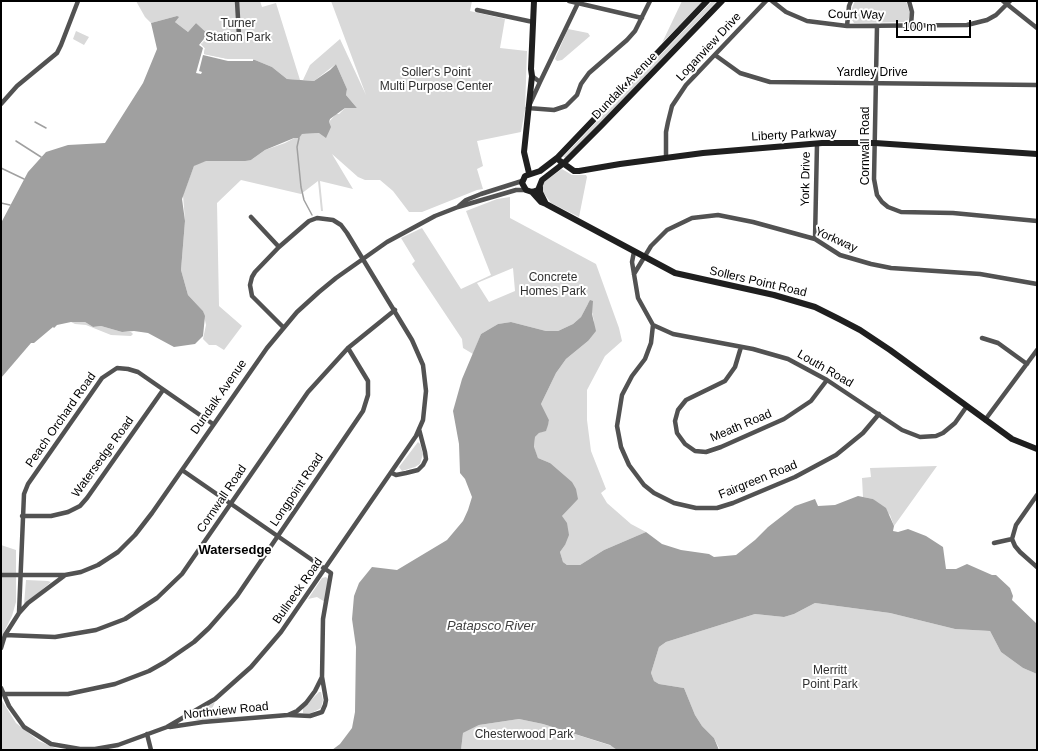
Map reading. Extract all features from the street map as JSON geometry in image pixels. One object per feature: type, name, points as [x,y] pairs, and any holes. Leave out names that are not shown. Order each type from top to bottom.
[{"type":"main road","points":[[534,1],[532,76],[524,152],[531,173],[538,175],[540,192],[546,204]]},
{"type":"main road","name":"Dundalk Avenue","points":[[522,180],[525,176],[549,166],[707,1]]},
{"type":"main road","name":"Dundalk Avenue","points":[[529,191],[540,185],[564,163],[722,1]]},
{"type":"main road","name":"Liberty Parkway","points":[[557,158],[574,171],[579,171],[666,157],[759,147],[817,144],[875,143],[1037,154]]},
{"type":"main road","points":[[522,180],[529,191]]},
{"type":"main road","name":"Sollers Point Road","points":[[529,191],[541,202],[643,257],[683,276],[746,288],[815,307],[860,330],[1012,439],[1037,448]]},
{"type":"street","points":[[1,104],[17,86],[57,53],[78,1]]},
{"type":"street","points":[[237,1],[239,36]]},
{"type":"street","points":[[569,1],[642,18]]},
{"type":"street","points":[[578,2],[528,108],[554,110],[566,106],[577,95],[585,78],[627,40],[642,18],[650,1]]},
{"type":"street","name":"Loganview Drive","points":[[666,157],[666,132],[672,106],[686,85],[766,1]]},
{"type":"street","name":"Court Way","points":[[772,1],[786,12],[807,21],[847,26],[967,26],[977,24],[996,14],[1007,2]]},
{"type":"street","points":[[847,26],[851,1]]},
{"type":"street","points":[[909,1],[912,12],[911,25]]},
{"type":"street","points":[[1007,2],[1037,28]]},
{"type":"street","points":[[477,10],[533,22]]},
{"type":"street","name":"Cornwall Road","points":[[877,26],[875,188],[877,195],[882,202],[894,210],[901,212],[952,213],[1037,221]]},
{"type":"street","name":"Yardley Drive","points":[[715,55],[740,73],[770,82],[1037,85]]},
{"type":"street","points":[[532,76],[540,82]]},
{"type":"street","name":"York Drive","points":[[815,239],[817,144]]},
{"type":"street","name":"Dundalk Avenue","points":[[458,207],[466,200],[522,180]]},
{"type":"street","name":"Dundalk Avenue","points":[[1,575],[65,575],[98,565],[127,544],[152,513],[254,364],[283,327],[330,283],[362,258],[414,227],[458,207],[516,190],[529,191]]},
{"type":"street","name":"Yorkway","points":[[643,257],[651,246],[673,226],[692,218],[709,215],[731,216],[815,239],[840,255],[891,268],[980,274],[1037,284]]},
{"type":"street","points":[[252,216],[279,247]]},
{"type":"street","name":"Bullneck Road","points":[[1,688],[2,694],[24,726],[41,739],[59,746],[80,750],[95,749],[118,744],[166,727],[214,699],[251,667],[281,632],[392,473],[419,430],[425,406],[426,391],[423,365],[412,340],[395,310],[340,225],[328,218],[316,218],[309,221],[279,247],[255,272],[250,285],[252,296],[283,327]]},
{"type":"street","points":[[634,252],[632,262],[638,298],[653,325]]},
{"type":"street","points":[[634,275],[643,257]]},
{"type":"street","name":"Cornwall Road","points":[[5,635],[55,637],[80,634],[110,626],[138,611],[157,598],[182,574],[308,392],[348,348],[395,310]]},
{"type":"street","name":"Louth Road","points":[[653,325],[673,334],[741,347],[788,359],[827,380],[913,435],[928,437],[936,436],[949,428],[967,406]]},
{"type":"street","name":"Fairgreen Road","points":[[653,325],[649,351],[622,395],[619,404],[617,426],[624,456],[634,472],[654,494],[674,503],[707,509],[733,503],[795,477],[836,455],[863,433],[879,414]]},
{"type":"street","points":[[982,338],[998,344],[1027,364]]},
{"type":"street","name":"Meath Road","points":[[741,347],[735,367],[725,381],[686,400],[678,410],[675,421],[677,434],[685,444],[695,451],[706,452],[721,447],[784,419],[811,402],[827,380]]},
{"type":"street","name":"Longpoint Road","points":[[2,694],[53,694],[86,691],[133,678],[165,662],[194,642],[222,614],[278,536],[363,411],[368,395],[368,381],[348,348]]},
{"type":"street","points":[[985,420],[1037,350]]},
{"type":"street","name":"Peach Orchard Road","points":[[21,576],[22,516],[26,488],[104,376],[117,368],[138,372],[213,424]]},
{"type":"street","name":"Watersedge Road","points":[[22,516],[51,516],[68,512],[80,506],[163,390]]},
{"type":"street","points":[[392,473],[396,475],[418,470],[423,464],[426,459],[419,430]]},
{"type":"street","points":[[182,470],[326,569]]},
{"type":"street","points":[[1037,495],[1016,525],[1012,539],[1020,552],[1037,567]]},
{"type":"street","points":[[994,543],[1012,539]]},
{"type":"street","name":"Northview Road","points":[[166,727],[210,721],[288,715],[310,716],[322,712],[326,706],[322,677],[323,619],[331,573],[326,569]]},
{"type":"street","points":[[1,648],[5,635],[28,603],[65,575]]},
{"type":"street","points":[[20,613],[21,576]]},
{"type":"street","name":"Northview Road","points":[[288,715],[297,711],[311,698],[322,677]]},
{"type":"street","points":[[147,734],[151,750]]},
{"type":"green space","name":"Turner Station Park","points":[[136,1],[260,1],[262,7],[276,3],[300,80],[287,79],[272,67],[255,60],[228,59],[203,54],[201,45],[209,35],[196,23],[188,32],[175,22],[177,16],[151,23],[145,17]]},
{"type":"green space","name":"Soller's Point Multi Purpose Center","points":[[331,1],[472,1],[470,11],[505,19],[500,48],[527,51],[525,110],[521,132],[477,141],[483,166],[477,169],[483,189],[422,212],[409,212],[393,191],[380,180],[365,180],[358,177],[332,154],[353,189],[320,181],[323,211],[321,211],[318,181],[301,194],[241,180],[217,203],[219,306],[242,326],[224,350],[216,345],[209,345],[203,339],[206,325],[203,311],[188,295],[181,270],[185,221],[183,195],[194,166],[197,164],[205,161],[251,160],[265,150],[285,143],[302,134],[319,133],[336,114],[339,114],[345,108],[357,108],[346,95],[347,89],[336,64],[314,81],[303,80],[310,65],[340,39],[366,95]]},
{"type":"green space","points":[[682,1],[703,1],[662,43]]},
{"type":"green space","points":[[712,1],[717,1],[567,158],[563,157]]},
{"type":"green space","points":[[855,1],[906,1],[910,13],[908,22],[854,23],[852,20],[852,8]]},
{"type":"green space","points":[[568,29],[588,33],[590,36],[562,60],[557,61],[555,59]]},
{"type":"green space","points":[[76,31],[89,37],[84,45],[73,39]]},
{"type":"green space","points":[[562,169],[572,175],[586,175],[587,177],[579,217],[551,203],[543,192],[543,184],[545,181]]},
{"type":"green space","name":"Concrete Homes Park","points":[[510,197],[510,218],[596,264],[619,328],[622,341],[605,356],[587,390],[587,420],[591,451],[606,489],[601,493],[607,503],[631,524],[646,532],[604,550],[580,565],[567,565],[563,562],[560,552],[565,545],[562,516],[569,508],[550,463],[538,458],[534,448],[535,437],[539,433],[546,430],[549,420],[541,404],[556,373],[566,359],[588,341],[594,321],[591,308],[588,304],[581,317],[573,324],[558,331],[546,331],[511,322],[498,324],[481,334],[473,354],[463,348],[462,339],[412,264],[415,261],[401,238],[422,228],[461,289],[491,275],[466,211],[497,199]],"holes":[[[513,268],[515,291],[489,302],[477,283]]]},
{"type":"green space","points":[[71,322],[85,322],[93,327],[101,326],[122,332],[131,332],[133,334],[131,336],[111,335],[86,325]]},
{"type":"green space","points":[[418,442],[423,454],[420,464],[402,471],[399,467]]},
{"type":"green space","points":[[937,466],[894,526],[890,515],[873,499],[863,497],[862,478],[871,477],[870,468]]},
{"type":"green space","points":[[1,545],[16,550],[16,602],[12,616],[1,638]]},
{"type":"green space","points":[[326,577],[328,579],[325,602],[317,597],[308,599],[322,578]]},
{"type":"green space","points":[[26,580],[51,582],[24,605]]},
{"type":"green space","name":"Merritt Point Park","points":[[815,603],[890,613],[955,629],[990,631],[1001,652],[1023,668],[1037,674],[1037,750],[720,750],[714,738],[702,726],[695,715],[684,688],[659,684],[654,681],[651,673],[659,647],[666,642],[755,614],[784,617],[794,614]]},
{"type":"green space","points":[[319,692],[321,692],[323,700],[321,708],[310,714],[303,713],[303,708]]},
{"type":"green space","points":[[1,699],[16,723],[39,741],[60,750],[1,750]]},
{"type":"green space","points":[[215,702],[211,711],[212,715],[222,718],[197,720],[193,718],[195,713]]},
{"type":"green space","name":"Chesterwood Park","points":[[519,719],[543,724],[612,746],[617,750],[461,750],[463,733],[479,725]]},
{"type":"water","points":[[177,16],[179,17],[175,22],[188,32],[196,23],[209,35],[201,44],[205,48],[204,54],[228,59],[255,60],[272,67],[287,79],[314,81],[336,64],[347,89],[346,95],[357,108],[345,108],[330,119],[329,122],[331,127],[326,138],[319,133],[302,134],[299,138],[294,138],[265,150],[251,160],[206,161],[194,166],[182,199],[185,221],[181,270],[188,295],[203,311],[205,316],[203,336],[195,344],[174,347],[148,333],[134,331],[122,332],[101,326],[93,327],[85,322],[71,322],[57,325],[54,328],[53,327],[34,343],[31,343],[1,378],[1,223],[28,172],[46,152],[68,145],[105,143],[143,83],[157,49],[151,23]]},
{"type":"water","name":"Patapsco River","points":[[590,300],[593,301],[592,314],[596,331],[588,341],[566,359],[556,373],[541,404],[549,420],[548,425],[546,431],[539,433],[535,437],[534,447],[538,458],[550,463],[572,482],[576,489],[578,499],[562,516],[567,523],[569,535],[560,552],[563,562],[567,565],[580,565],[604,550],[646,532],[662,544],[681,550],[709,554],[714,557],[736,555],[795,506],[815,499],[818,506],[835,505],[858,496],[873,499],[886,508],[894,526],[893,531],[898,532],[908,529],[926,536],[943,547],[946,569],[956,569],[967,564],[992,575],[996,575],[1010,588],[1013,596],[1012,600],[1037,624],[1037,674],[1023,668],[1001,652],[990,631],[955,629],[890,613],[815,603],[794,614],[784,617],[755,614],[666,642],[659,647],[651,673],[654,681],[659,684],[684,688],[695,715],[702,726],[714,738],[719,750],[617,750],[610,745],[543,724],[519,719],[479,725],[463,733],[461,750],[332,750],[340,744],[352,728],[355,712],[356,647],[352,619],[354,596],[359,583],[372,567],[397,570],[447,540],[463,521],[468,510],[472,497],[465,479],[460,473],[459,444],[453,411],[462,379],[481,334],[498,324],[511,322],[546,331],[558,331],[573,324],[581,317]]},
{"type":"pier","points":[[208,34],[209,35],[201,44],[205,48],[204,54],[228,59],[253,59],[253,61],[228,61],[203,55],[199,71],[202,72],[201,74],[196,73],[203,48],[199,45]]},
{"type":"waterway","points":[[35,122],[46,128]]},
{"type":"waterway","points":[[299,138],[297,147],[301,187],[304,200],[312,215]]},
{"type":"waterway","points":[[16,141],[41,157]]},
{"type":"waterway","points":[[1,168],[24,179]]},
{"type":"waterway","points":[[1,203],[10,205]]},
{"type":"district","name":"Watersedge","points":[[235,550]]}]
